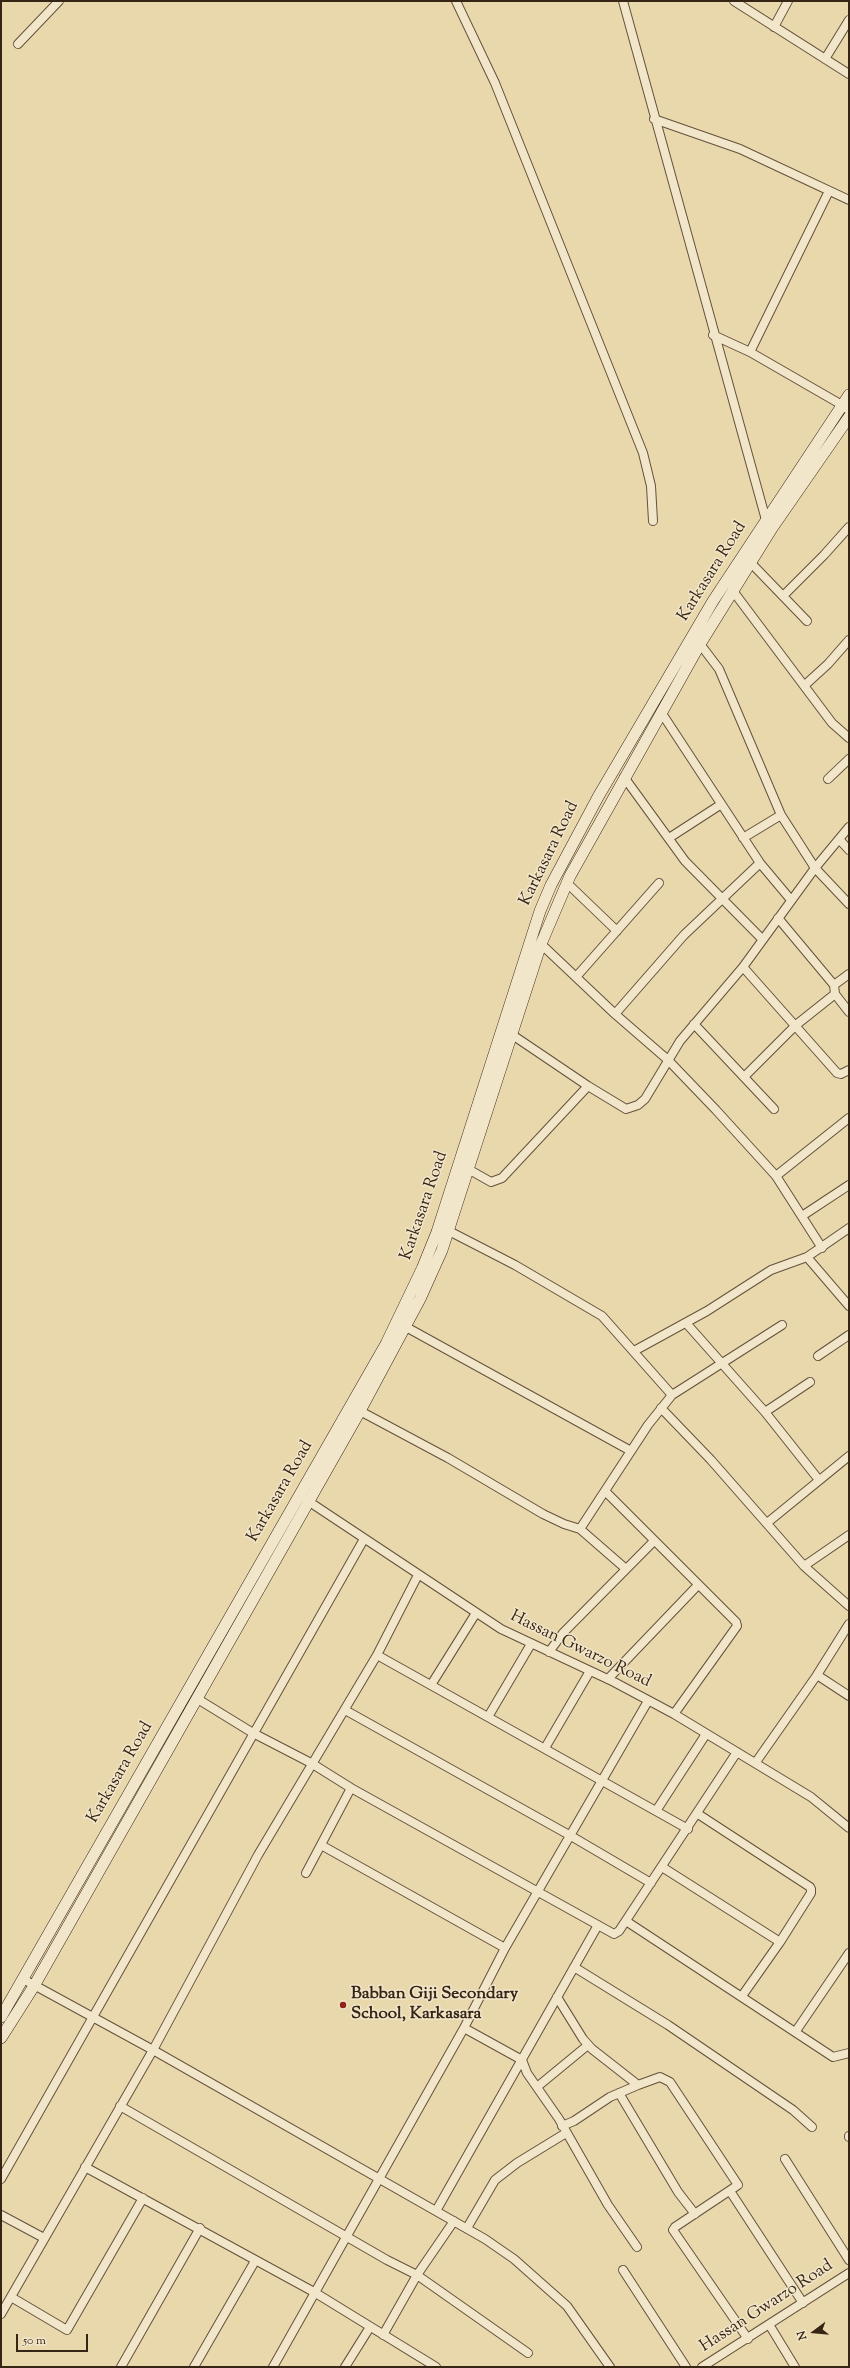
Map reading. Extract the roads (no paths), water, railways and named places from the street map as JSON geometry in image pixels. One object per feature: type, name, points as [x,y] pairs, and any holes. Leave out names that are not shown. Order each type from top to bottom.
[{"type":"main road","name":"Karkasara Road","points":[[1,2017],[303,1498],[360,1411],[406,1327],[439,1257],[443,1228],[507,1031],[518,1014],[518,995],[540,911],[551,885],[590,811],[713,601],[766,520],[845,407],[849,395]]},
{"type":"main road","name":"Karkasara Road","points":[[1,2038],[34,1986],[196,1698],[386,1344],[443,1228],[468,1169],[507,1031],[509,1005],[518,995],[567,883],[624,777],[700,644],[750,562],[849,417]]},
{"type":"street","points":[[18,44],[60,1]]},
{"type":"street","points":[[456,1],[495,83],[643,453],[651,486],[653,521]]},
{"type":"street","points":[[623,1],[713,335],[766,520]]},
{"type":"street","points":[[734,1],[849,74]]},
{"type":"street","points":[[774,26],[788,1]]},
{"type":"street","points":[[825,59],[849,21]]},
{"type":"street","points":[[654,119],[740,149],[849,200]]},
{"type":"street","points":[[750,352],[829,190]]},
{"type":"street","points":[[713,335],[750,352],[845,407]]},
{"type":"street","points":[[784,595],[824,556],[849,527]]},
{"type":"street","points":[[750,562],[784,595],[807,621]]},
{"type":"street","points":[[733,590],[832,723],[849,738]]},
{"type":"street","points":[[805,685],[828,664],[849,640]]},
{"type":"street","points":[[700,644],[722,675],[781,815],[815,868],[849,904]]},
{"type":"street","points":[[661,712],[720,805],[760,863],[791,900]]},
{"type":"street","points":[[828,779],[849,759]]},
{"type":"street","points":[[624,777],[685,862],[720,900],[762,939]]},
{"type":"street","points":[[669,838],[720,805]]},
{"type":"street","points":[[743,838],[781,815]]},
{"type":"street","points":[[507,1031],[588,1086],[626,1109],[632,1108],[644,1099],[668,1060],[694,1024],[743,967],[815,868],[849,827]]},
{"type":"street","points":[[839,839],[849,850]]},
{"type":"street","points":[[616,1014],[684,935],[760,863]]},
{"type":"street","points":[[567,883],[617,931]]},
{"type":"street","points":[[576,977],[659,883]]},
{"type":"street","points":[[778,918],[834,985],[835,994],[849,1012]]},
{"type":"street","points":[[541,944],[668,1060],[776,1176],[822,1248]]},
{"type":"street","points":[[743,967],[838,1073],[841,1074],[849,1070]]},
{"type":"street","points":[[834,985],[849,974]]},
{"type":"street","points":[[744,1077],[796,1025],[835,994]]},
{"type":"street","points":[[694,1024],[774,1109]]},
{"type":"street","points":[[468,1169],[491,1182],[502,1178],[588,1086]]},
{"type":"street","points":[[776,1176],[849,1118]]},
{"type":"street","points":[[802,1216],[849,1185]]},
{"type":"street","points":[[443,1228],[515,1265],[602,1316],[672,1395]]},
{"type":"street","points":[[634,1351],[686,1322],[771,1270],[807,1257],[849,1228]]},
{"type":"street","points":[[807,1257],[849,1306]]},
{"type":"street","points":[[686,1322],[720,1364],[765,1412],[819,1480]]},
{"type":"street","points":[[580,1529],[631,1451],[672,1395],[782,1325]]},
{"type":"street","points":[[406,1327],[631,1451]]},
{"type":"street","points":[[818,1356],[849,1335]]},
{"type":"street","points":[[765,1412],[810,1382]]},
{"type":"street","points":[[661,1408],[711,1460],[804,1566],[849,1606]]},
{"type":"street","points":[[360,1411],[448,1458],[543,1514],[564,1524],[580,1529],[626,1569]]},
{"type":"street","points":[[767,1523],[849,1456]]},
{"type":"street","points":[[605,1491],[736,1622],[737,1626],[674,1714]]},
{"type":"street","name":"Hassan Gwarzo Road","points":[[303,1498],[513,1636],[608,1679],[674,1714],[756,1762],[811,1797],[849,1828]]},
{"type":"street","points":[[804,1566],[849,1534]]},
{"type":"street","points":[[1,2179],[364,1539]]},
{"type":"street","points":[[549,1652],[562,1633],[654,1541]]},
{"type":"street","points":[[1,2314],[153,2050],[258,1855],[311,1763],[345,1710],[377,1655],[418,1575]]},
{"type":"street","points":[[608,1679],[698,1585]]},
{"type":"street","points":[[431,1685],[476,1612]]},
{"type":"street","points":[[756,1762],[817,1675],[849,1624]]},
{"type":"street","points":[[488,1717],[532,1644]]},
{"type":"street","points":[[377,1655],[603,1780],[688,1829]]},
{"type":"street","points":[[545,1748],[590,1671]]},
{"type":"street","points":[[817,1675],[849,1696]]},
{"type":"street","points":[[196,1698],[254,1733],[311,1763],[351,1788],[614,1934],[619,1931],[626,1921],[698,1814],[737,1752]]},
{"type":"street","points":[[273,2367],[314,2292],[379,2180],[416,2110],[464,2028],[505,1948],[539,1892],[648,1701]]},
{"type":"street","points":[[345,1710],[571,1836],[651,1883]]},
{"type":"street","points":[[656,1810],[706,1734]]},
{"type":"street","points":[[306,1873],[351,1788]]},
{"type":"street","points":[[698,1814],[810,1886],[811,1893],[780,1942],[742,1996]]},
{"type":"street","points":[[320,1845],[505,1948]]},
{"type":"street","points":[[662,1867],[780,1942]]},
{"type":"street","points":[[626,1921],[796,2031],[833,2057],[849,2052]]},
{"type":"street","points":[[436,2211],[598,1925]]},
{"type":"street","points":[[796,2031],[849,1953]]},
{"type":"street","points":[[574,1968],[668,2025],[793,2110],[812,2126]]},
{"type":"street","points":[[23,1979],[153,2050],[379,2180],[454,2220],[514,2259],[567,2306],[610,2367]]},
{"type":"street","points":[[557,1997],[588,2045],[638,2085]]},
{"type":"street","points":[[464,2028],[522,2060],[608,2205],[637,2247]]},
{"type":"street","points":[[537,2087],[588,2045]]},
{"type":"street","points":[[467,2228],[495,2180],[601,2102],[619,2093],[660,2077],[670,2082],[737,2182],[737,2187],[675,2227],[673,2230],[748,2339]]},
{"type":"street","points":[[619,2093],[678,2192],[695,2214]]},
{"type":"street","points":[[120,2106],[347,2237],[418,2275],[528,2353]]},
{"type":"street","points":[[785,2159],[849,2260]]},
{"type":"street","points":[[85,2167],[200,2228],[255,2261],[314,2292],[436,2367]]},
{"type":"street","points":[[730,2191],[804,2303]]},
{"type":"street","points":[[11,2297],[66,2330],[143,2198]]},
{"type":"street","points":[[1,2215],[44,2238]]},
{"type":"street","points":[[383,2335],[418,2275],[454,2220]]},
{"type":"street","points":[[121,2367],[200,2228]]},
{"type":"street","points":[[194,2367],[255,2261]]},
{"type":"street","points":[[623,2270],[686,2367]]},
{"type":"street","name":"Hassan Gwarzo Road","points":[[702,2367],[770,2326],[849,2273]]},
{"type":"street","points":[[770,2326],[795,2367]]},
{"type":"street","points":[[346,2367],[370,2327]]},
{"type":"place","name":"Babban Giji Secondary School, Karkasara","points":[[343,2005]]}]
